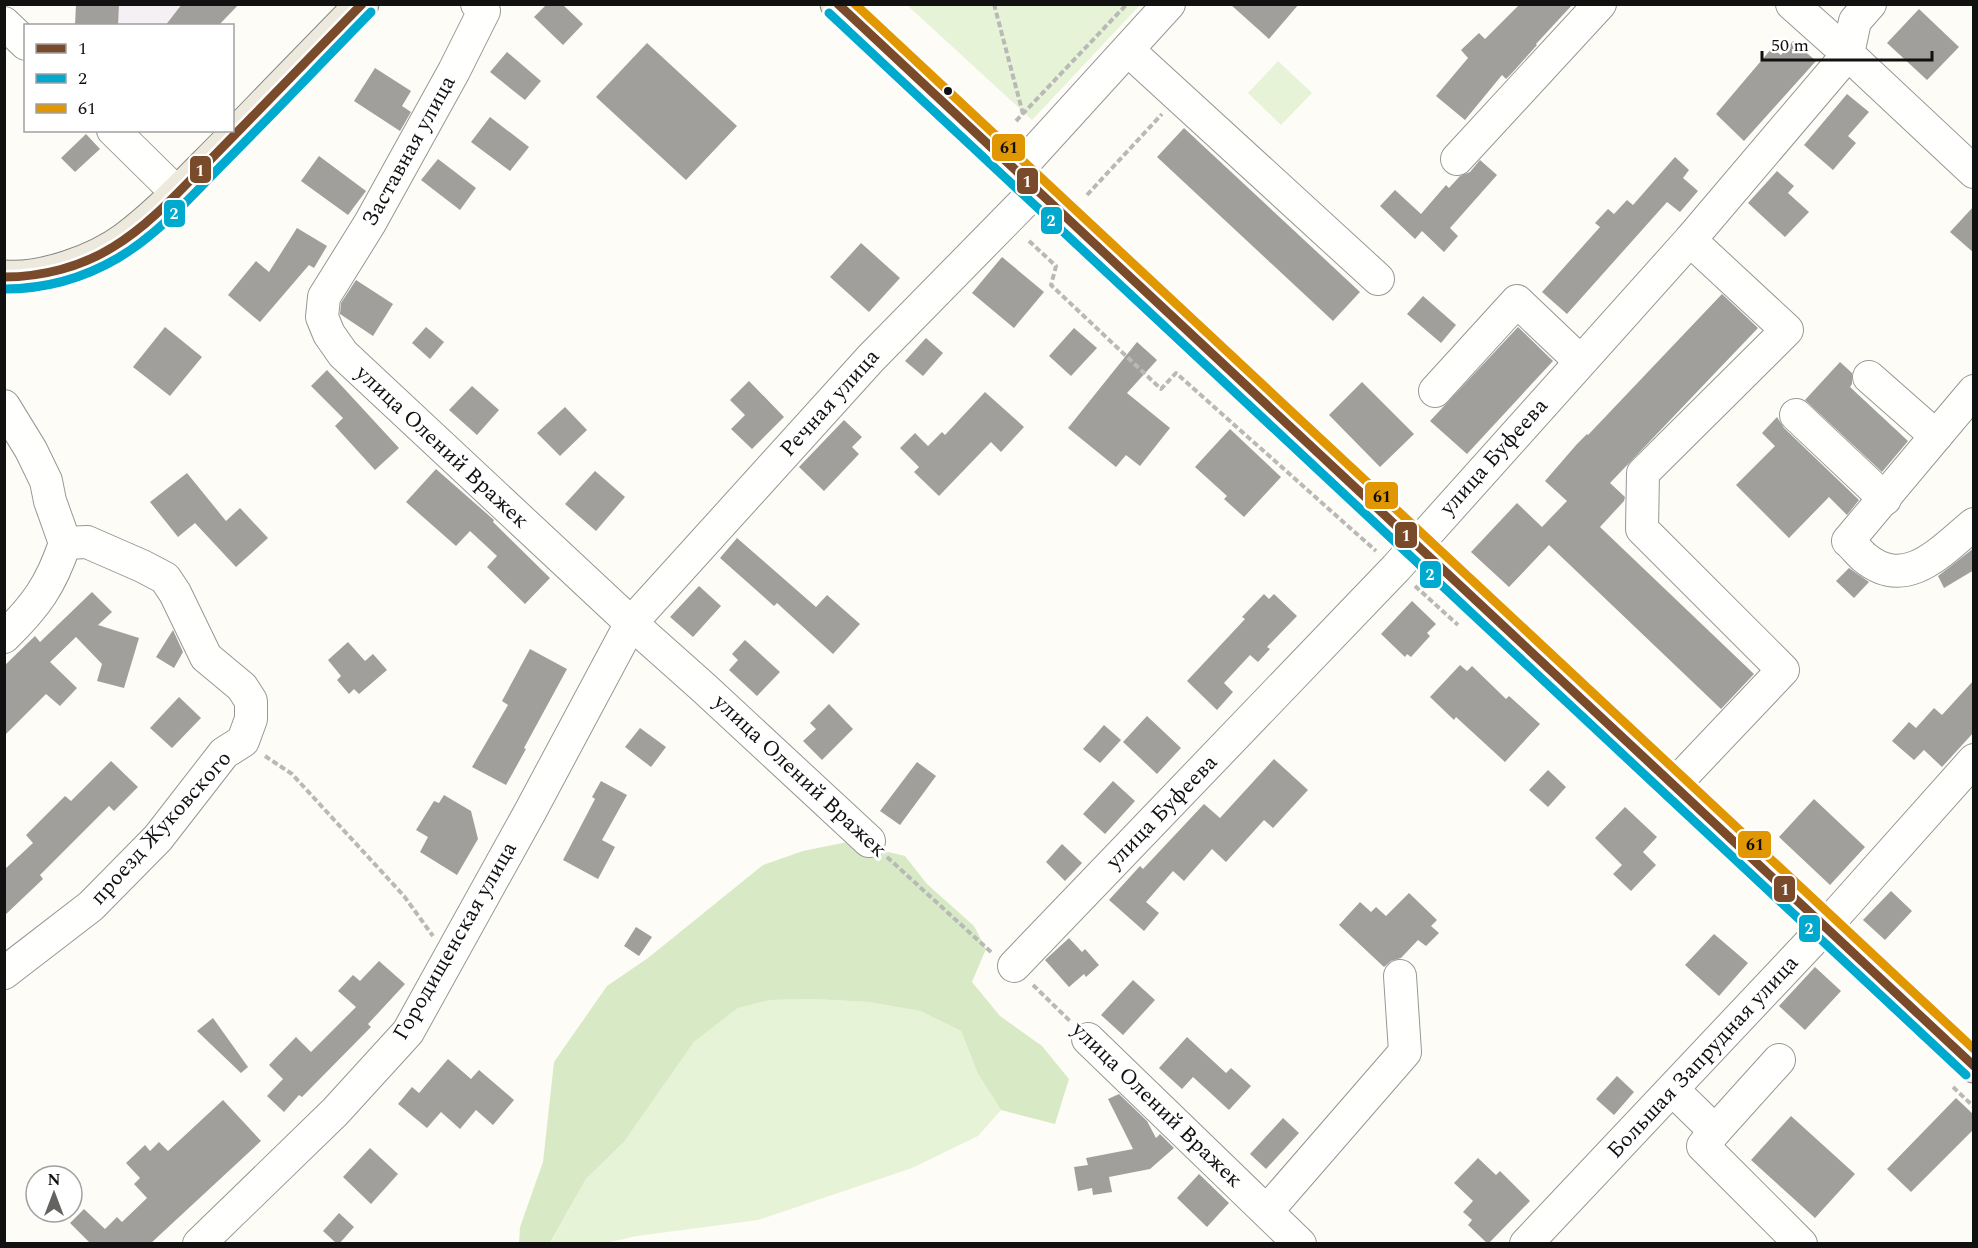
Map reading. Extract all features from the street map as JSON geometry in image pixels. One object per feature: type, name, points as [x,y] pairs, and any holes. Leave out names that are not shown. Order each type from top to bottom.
[{"type":"main road","points":[[7,280],[68,267],[93,258],[124,239],[177,193],[362,4]]},
{"type":"main road","points":[[837,4],[1026,181],[1406,556],[1674,785],[1826,926],[1961,1074]]},
{"type":"street","name":"Заставная улица","points":[[324,297],[370,223],[454,71],[484,11],[477,4]]},
{"type":"street","name":"Речная улица","points":[[631,623],[871,358],[1026,181],[1128,50],[1169,4]]},
{"type":"street","points":[[1457,159],[1600,4]]},
{"type":"street","points":[[1792,4],[1974,172]]},
{"type":"street","name":"улица Буфеева","points":[[1014,966],[1406,556],[1690,240],[1848,54],[1855,21],[1870,4]]},
{"type":"street","points":[[4,23],[24,42]]},
{"type":"street","points":[[1128,50],[1378,279]]},
{"type":"street","points":[[115,132],[177,193]]},
{"type":"street","points":[[1674,785],[1783,670],[1642,529],[1643,473],[1787,330],[1690,240]]},
{"type":"street","name":"улица Олений Вражек","points":[[324,297],[322,317],[329,334],[343,354],[869,841]]},
{"type":"street","points":[[1436,391],[1517,301],[1580,361]]},
{"type":"street","points":[[1869,377],[1936,436]]},
{"type":"street","points":[[1974,391],[1848,541],[1865,558],[1889,570],[1902,571],[1926,564],[1974,524]]},
{"type":"street","points":[[4,406],[31,450],[46,481],[50,501],[65,543],[57,568],[43,594],[26,616],[4,637]]},
{"type":"street","points":[[1796,415],[1884,499]]},
{"type":"street","points":[[65,543],[87,542],[165,578],[206,657],[242,687],[250,701],[247,730]]},
{"type":"street","name":"Городищенская улица","points":[[199,1244],[335,1112],[408,1032],[536,802],[631,623]]},
{"type":"street","name":"проезд Жуковского","points":[[4,973],[91,906],[158,838],[224,753],[247,730]]},
{"type":"street","name":"Большая Запрудная улица","points":[[1527,1244],[1826,926],[1974,760]]},
{"type":"street","points":[[1267,1211],[1405,1052],[1400,976]]},
{"type":"street","name":"улица Олений Вражек","points":[[1089,1039],[1300,1244]]},
{"type":"street","points":[[1779,1060],[1703,1146],[1801,1244]]},
{"type":"street","points":[[1673,1090],[1715,1131]]},
{"type":"path","points":[[994,4],[1023,114]]},
{"type":"path","points":[[1016,121],[1126,4]]},
{"type":"path","points":[[1087,195],[1179,96]]},
{"type":"path","points":[[1029,241],[1056,266],[1051,285],[1161,388],[1176,373],[1406,556],[1466,632]]},
{"type":"path","points":[[247,730],[292,774],[404,896],[449,958]]},
{"type":"path","name":"улица Олений Вражек","points":[[869,841],[986,949],[1014,966],[1089,1039]]},
{"type":"path","points":[[1961,1074],[1974,1107]]},
{"type":"shaded area","points":[[76,5],[239,5],[219,24],[75,24]]},
{"type":"green space","points":[[907,5],[1140,5],[1032,120]]},
{"type":"green space","points":[[1278,61],[1312,93],[1281,125],[1248,93]]},
{"type":"green space","points":[[847,842],[905,856],[927,884],[974,926],[986,949],[972,982],[1000,1016],[1042,1046],[1069,1079],[1055,1124],[1001,1110],[978,1074],[961,1031],[920,1011],[869,1002],[813,999],[770,1000],[738,1008],[694,1042],[624,1142],[586,1179],[550,1243],[519,1244],[520,1227],[543,1162],[554,1062],[607,986],[648,958],[763,865],[803,851]]},
{"type":"green space","points":[[813,999],[869,1002],[920,1011],[961,1031],[978,1074],[1001,1110],[978,1136],[912,1168],[758,1220],[637,1236],[606,1243],[550,1244],[586,1179],[624,1142],[694,1042],[738,1008],[770,1000]]},
{"type":"building","points":[[76,4],[119,4],[118,24],[75,24]]},
{"type":"building","points":[[182,4],[239,4],[220,24],[167,24]]},
{"type":"building","points":[[547,4],[562,4],[583,24],[563,45],[534,17]]},
{"type":"building","points":[[1230,4],[1299,4],[1269,39]]},
{"type":"building","points":[[1520,4],[1573,4],[1506,79],[1502,75],[1465,120],[1436,96],[1468,58],[1461,50],[1479,33],[1485,39]]},
{"type":"building","points":[[1919,9],[1959,47],[1927,80],[1887,43]]},
{"type":"building","points":[[1793,41],[1816,61],[1744,141],[1716,114],[1772,48],[1781,55]]},
{"type":"building","points":[[647,43],[737,126],[686,180],[596,97]]},
{"type":"building","points":[[507,52],[541,81],[525,100],[490,72]]},
{"type":"building","points":[[375,68],[411,91],[402,106],[411,112],[400,131],[354,101]]},
{"type":"building","points":[[1847,94],[1869,112],[1848,136],[1856,143],[1833,170],[1804,145]]},
{"type":"building","points":[[490,117],[529,147],[510,171],[471,142]]},
{"type":"building","points":[[1184,128],[1360,292],[1333,321],[1157,157]]},
{"type":"building","points":[[86,134],[100,149],[75,172],[61,158]]},
{"type":"building","points":[[319,156],[366,191],[348,215],[301,181]]},
{"type":"building","points":[[1675,157],[1689,170],[1683,178],[1698,191],[1680,212],[1667,202],[1567,314],[1542,292],[1600,227],[1595,223],[1608,209],[1614,214],[1627,200],[1633,205]]},
{"type":"building","points":[[438,159],[476,188],[460,210],[421,180]]},
{"type":"building","points":[[1480,160],[1497,175],[1450,228],[1458,236],[1444,252],[1422,231],[1415,239],[1380,206],[1395,190],[1421,214],[1446,185],[1449,188],[1460,176],[1470,172]]},
{"type":"building","points":[[1777,171],[1794,186],[1788,193],[1809,212],[1785,237],[1748,203]]},
{"type":"building","points":[[1974,206],[1974,253],[1950,232]]},
{"type":"building","points":[[297,228],[327,246],[314,268],[309,265],[260,322],[228,295],[256,261],[269,272]]},
{"type":"building","points":[[861,243],[900,278],[869,312],[830,277]]},
{"type":"building","points":[[1002,257],[1044,292],[1014,328],[972,293]]},
{"type":"building","points":[[356,280],[393,304],[373,336],[340,314],[341,303]]},
{"type":"building","points":[[1722,294],[1758,328],[1610,483],[1625,497],[1600,527],[1754,674],[1721,709],[1549,545],[1509,587],[1471,552],[1517,503],[1542,527],[1567,501],[1545,481],[1577,444]]},
{"type":"building","points":[[1423,296],[1456,325],[1441,343],[1407,314]]},
{"type":"building","points":[[165,327],[202,357],[170,396],[133,367]]},
{"type":"building","points":[[426,327],[444,342],[430,359],[412,343]]},
{"type":"building","points":[[1518,327],[1553,361],[1467,454],[1430,421]]},
{"type":"building","points":[[1074,328],[1097,348],[1071,376],[1049,356]]},
{"type":"building","points":[[926,338],[943,353],[923,376],[905,361]]},
{"type":"building","points":[[1137,342],[1157,360],[1127,393],[1170,428],[1140,466],[1126,455],[1116,467],[1068,428]]},
{"type":"building","points":[[1840,362],[1852,373],[1850,387],[1908,441],[1882,472],[1805,400]]},
{"type":"building","points":[[327,370],[399,448],[375,470],[335,426],[343,418],[311,386]]},
{"type":"building","points":[[749,381],[784,417],[752,449],[731,429],[745,415],[730,400]]},
{"type":"building","points":[[1362,382],[1414,434],[1380,467],[1329,415]]},
{"type":"building","points":[[472,386],[499,410],[477,435],[449,410]]},
{"type":"building","points":[[985,392],[1024,427],[1001,452],[991,442],[939,496],[914,472],[919,467],[900,448],[915,433],[928,446],[942,432],[945,435]]},
{"type":"building","points":[[565,407],[587,430],[560,456],[537,433]]},
{"type":"building","points":[[1777,417],[1784,428],[1859,500],[1847,515],[1829,497],[1789,538],[1736,485],[1775,446],[1762,433]]},
{"type":"building","points":[[844,420],[862,437],[852,447],[859,454],[824,491],[799,467]]},
{"type":"building","points":[[1230,429],[1281,477],[1244,517],[1224,499],[1227,496],[1195,467]]},
{"type":"building","points":[[436,469],[494,520],[493,522],[550,578],[525,604],[487,567],[497,556],[470,531],[456,546],[406,502]]},
{"type":"building","points":[[595,471],[625,497],[596,531],[565,504]]},
{"type":"building","points":[[187,473],[226,521],[240,508],[268,538],[236,567],[195,523],[178,537],[150,502]]},
{"type":"building","points":[[737,538],[816,607],[827,595],[860,624],[833,654],[777,603],[774,606],[720,558]]},
{"type":"building","points":[[1974,548],[1974,570],[1944,588],[1938,576]]},
{"type":"building","points":[[1849,568],[1869,582],[1854,598],[1836,581]]},
{"type":"building","points":[[699,586],[721,606],[693,637],[670,617]]},
{"type":"building","points":[[92,592],[112,612],[98,625],[139,638],[124,688],[97,681],[102,664],[76,637],[50,662],[77,688],[60,706],[46,694],[4,736],[4,666],[35,636],[40,642]]},
{"type":"building","points":[[1264,594],[1269,599],[1274,594],[1297,616],[1267,647],[1270,649],[1258,662],[1250,655],[1224,683],[1233,692],[1217,710],[1187,681],[1245,619],[1242,617]]},
{"type":"building","points":[[1412,601],[1436,624],[1427,633],[1430,636],[1411,657],[1407,654],[1405,657],[1381,634]]},
{"type":"building","points":[[173,630],[183,652],[174,668],[156,657]]},
{"type":"building","points":[[745,640],[780,672],[757,696],[729,670],[738,660],[732,654]]},
{"type":"building","points":[[348,642],[365,661],[373,654],[387,670],[359,694],[354,689],[349,694],[337,680],[341,676],[328,660]]},
{"type":"building","points":[[530,649],[567,669],[506,785],[472,767],[508,705],[502,701]]},
{"type":"building","points":[[1460,665],[1467,671],[1472,666],[1506,699],[1509,696],[1540,724],[1505,762],[1456,717],[1454,720],[1430,697]]},
{"type":"building","points":[[1974,680],[1974,732],[1942,767],[1924,750],[1914,760],[1892,741],[1909,722],[1916,728],[1934,708],[1942,715]]},
{"type":"building","points":[[179,697],[201,718],[172,748],[150,728]]},
{"type":"building","points":[[829,704],[853,729],[822,760],[803,741],[816,729],[810,723]]},
{"type":"building","points":[[1147,716],[1181,748],[1157,774],[1123,742]]},
{"type":"building","points":[[1104,725],[1121,740],[1100,763],[1083,749]]},
{"type":"building","points":[[640,728],[666,747],[651,767],[625,747]]},
{"type":"building","points":[[1274,759],[1308,790],[1273,828],[1264,820],[1226,862],[1212,849],[1184,881],[1173,871],[1146,902],[1159,913],[1144,931],[1109,900],[1140,866],[1143,869],[1204,804],[1220,818]]},
{"type":"building","points":[[111,761],[138,787],[114,811],[109,806],[40,875],[43,879],[4,916],[4,870],[33,843],[26,835],[65,796],[71,801]]},
{"type":"building","points":[[917,762],[936,776],[900,825],[880,811]]},
{"type":"building","points":[[1548,770],[1566,787],[1548,807],[1529,790]]},
{"type":"building","points":[[601,781],[627,795],[602,840],[615,847],[598,879],[563,860],[595,799],[592,797]]},
{"type":"building","points":[[1113,781],[1135,801],[1105,834],[1083,814]]},
{"type":"building","points":[[444,795],[471,811],[478,839],[457,875],[420,852],[428,837],[416,830],[434,801],[439,803]]},
{"type":"building","points":[[1814,799],[1865,847],[1830,885],[1779,837]]},
{"type":"building","points":[[1625,807],[1657,837],[1643,852],[1656,865],[1631,891],[1613,874],[1622,865],[1595,838]]},
{"type":"building","points":[[1062,844],[1082,863],[1065,881],[1046,862]]},
{"type":"building","points":[[1891,891],[1912,911],[1885,940],[1863,920]]},
{"type":"building","points":[[1409,893],[1437,920],[1431,926],[1439,933],[1426,946],[1418,940],[1401,958],[1391,961],[1384,967],[1339,925],[1360,902],[1371,912],[1376,907],[1386,916]]},
{"type":"building","points":[[636,927],[652,937],[639,956],[624,946]]},
{"type":"building","points":[[1714,934],[1748,963],[1719,996],[1685,965]]},
{"type":"building","points":[[1069,938],[1082,952],[1085,949],[1099,965],[1086,977],[1084,974],[1069,987],[1045,960]]},
{"type":"building","points":[[379,961],[405,984],[368,1024],[371,1027],[302,1097],[299,1095],[284,1112],[267,1096],[283,1079],[269,1065],[296,1037],[311,1052],[356,1007],[338,991],[353,975],[360,981]]},
{"type":"building","points":[[1815,967],[1841,991],[1805,1030],[1779,1006]]},
{"type":"building","points":[[1133,980],[1155,1000],[1123,1035],[1101,1015]]},
{"type":"building","points":[[213,1018],[248,1067],[241,1073],[197,1031]]},
{"type":"building","points":[[1187,1037],[1226,1073],[1231,1068],[1251,1086],[1229,1110],[1193,1077],[1182,1089],[1159,1068]]},
{"type":"building","points":[[448,1059],[471,1079],[479,1070],[514,1100],[493,1125],[476,1110],[460,1129],[441,1112],[427,1128],[398,1104],[412,1087],[419,1093]]},
{"type":"building","points":[[1617,1076],[1634,1092],[1614,1115],[1596,1099]]},
{"type":"building","points":[[1119,1094],[1147,1121],[1156,1138],[1160,1134],[1174,1148],[1150,1169],[1109,1177],[1112,1192],[1093,1195],[1092,1188],[1078,1191],[1074,1167],[1088,1165],[1086,1158],[1133,1149],[1108,1099]]},
{"type":"building","points":[[1956,1098],[1974,1115],[1974,1129],[1911,1192],[1887,1169]]},
{"type":"building","points":[[223,1100],[261,1141],[150,1244],[91,1244],[71,1224],[84,1224],[84,1209],[105,1229],[117,1217],[122,1222],[147,1198],[134,1184],[140,1178],[126,1163],[145,1145],[150,1151],[159,1142],[168,1151]]},
{"type":"building","points":[[1791,1116],[1855,1174],[1815,1218],[1751,1160]]},
{"type":"building","points":[[1283,1118],[1299,1133],[1266,1169],[1250,1154]]},
{"type":"building","points":[[370,1148],[398,1174],[371,1204],[343,1177]]},
{"type":"building","points":[[1478,1158],[1496,1175],[1500,1171],[1530,1201],[1488,1244],[1468,1225],[1472,1220],[1463,1212],[1473,1201],[1454,1183]]},
{"type":"building","points":[[1199,1174],[1229,1203],[1207,1227],[1177,1198]]},
{"type":"building","points":[[339,1213],[354,1227],[337,1244],[323,1231]]},
{"type":"transit line","name":"1","points":[[4,277],[61,270],[101,254],[127,238],[177,194],[362,4]]},
{"type":"transit line","name":"1","points":[[838,4],[1974,1066]]},
{"type":"transit line","name":"61","points":[[855,4],[1974,1049]]},
{"type":"transit line","name":"2","points":[[4,289],[34,287],[78,277],[118,258],[146,239],[184,204],[371,12]]},
{"type":"transit line","name":"2","points":[[829,13],[1966,1075]]}]
